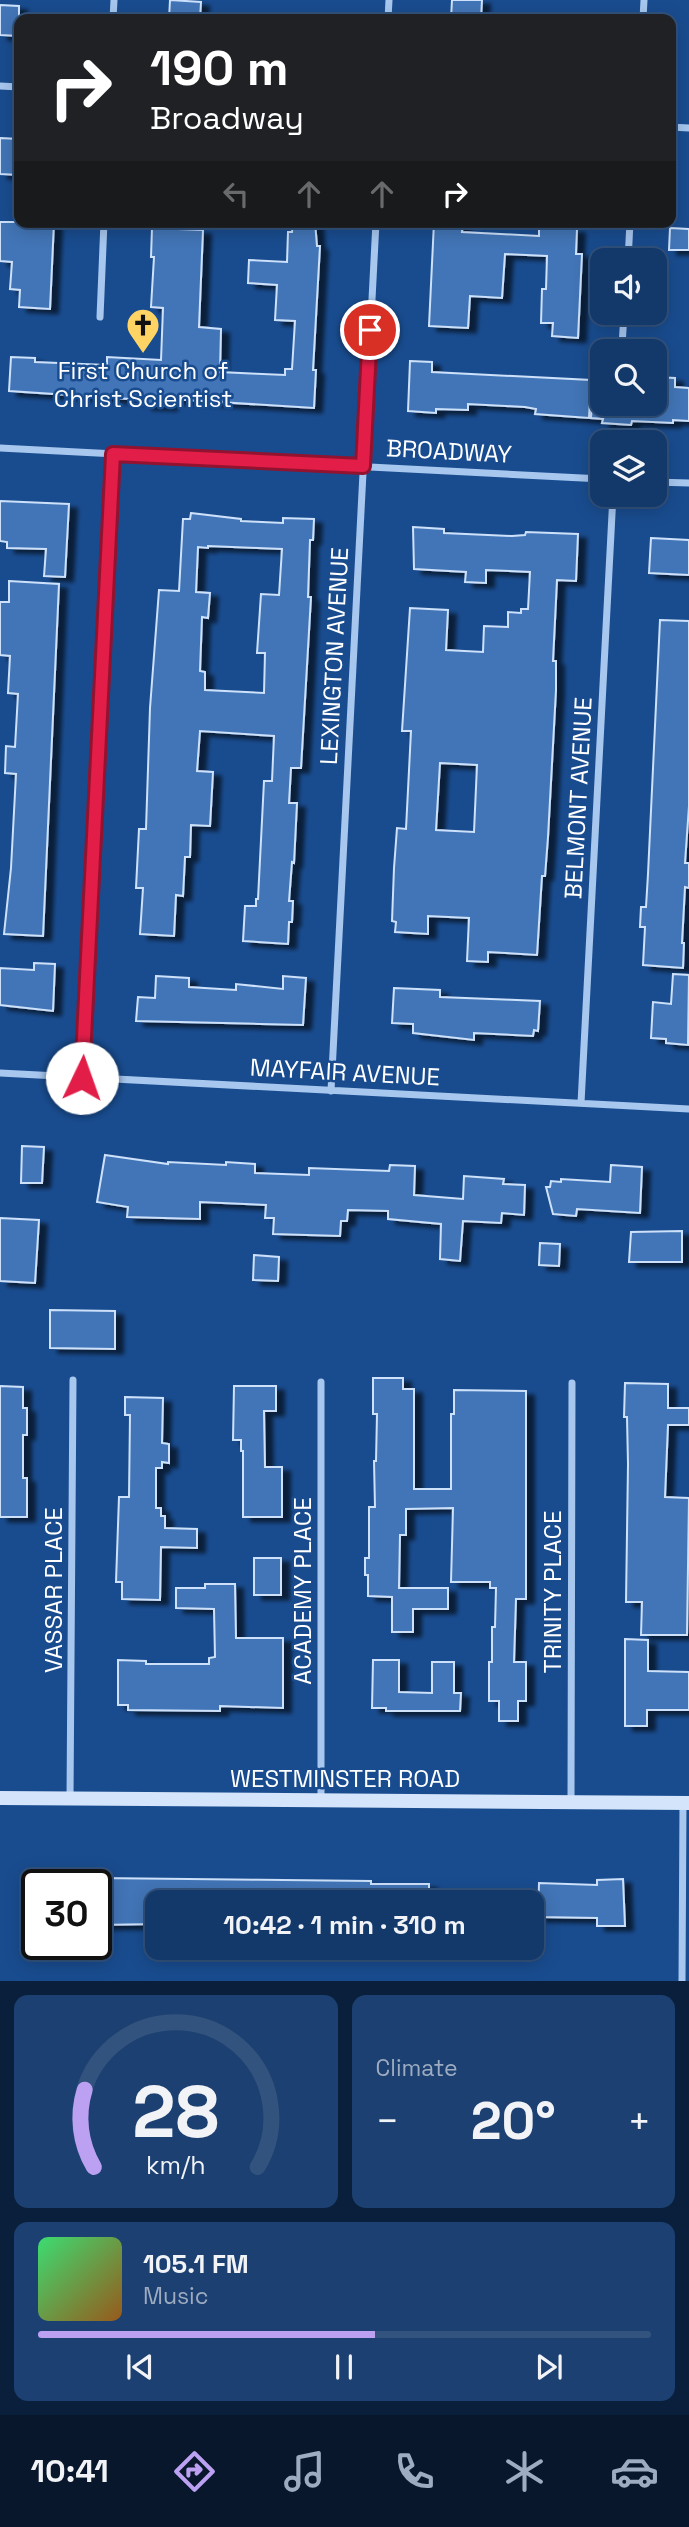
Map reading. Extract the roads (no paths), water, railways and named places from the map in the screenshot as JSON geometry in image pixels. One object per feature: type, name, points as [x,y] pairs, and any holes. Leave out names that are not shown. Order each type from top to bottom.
[{"type":"main road","name":"WESTMINSTER ROAD","points":[[0,1798],[686,1803]]},
{"type":"street","points":[[100,317],[104,228]]},
{"type":"street","name":"LEXINGTON AVENUE","points":[[331,1091],[376,228]]},
{"type":"street","points":[[629,248],[630,228]]},
{"type":"street","name":"BROADWAY","points":[[0,448],[590,478]]},
{"type":"street","points":[[82,1078],[113,454]]},
{"type":"street","points":[[667,482],[689,483]]},
{"type":"street","name":"BELMONT AVENUE","points":[[581,1103],[612,507]]},
{"type":"street","name":"MAYFAIR AVENUE","points":[[0,1073],[689,1109]]},
{"type":"street","name":"VASSAR PLACE","points":[[70,1800],[73,1380]]},
{"type":"street","name":"ACADEMY PLACE","points":[[321,1382],[321,1800]]},
{"type":"street","name":"TRINITY PLACE","points":[[571,1801],[572,1383]]},
{"type":"street","points":[[682,1981],[686,1803]]},
{"type":"place","name":"First Church of Christ Scientist","points":[[143,355]]}]
